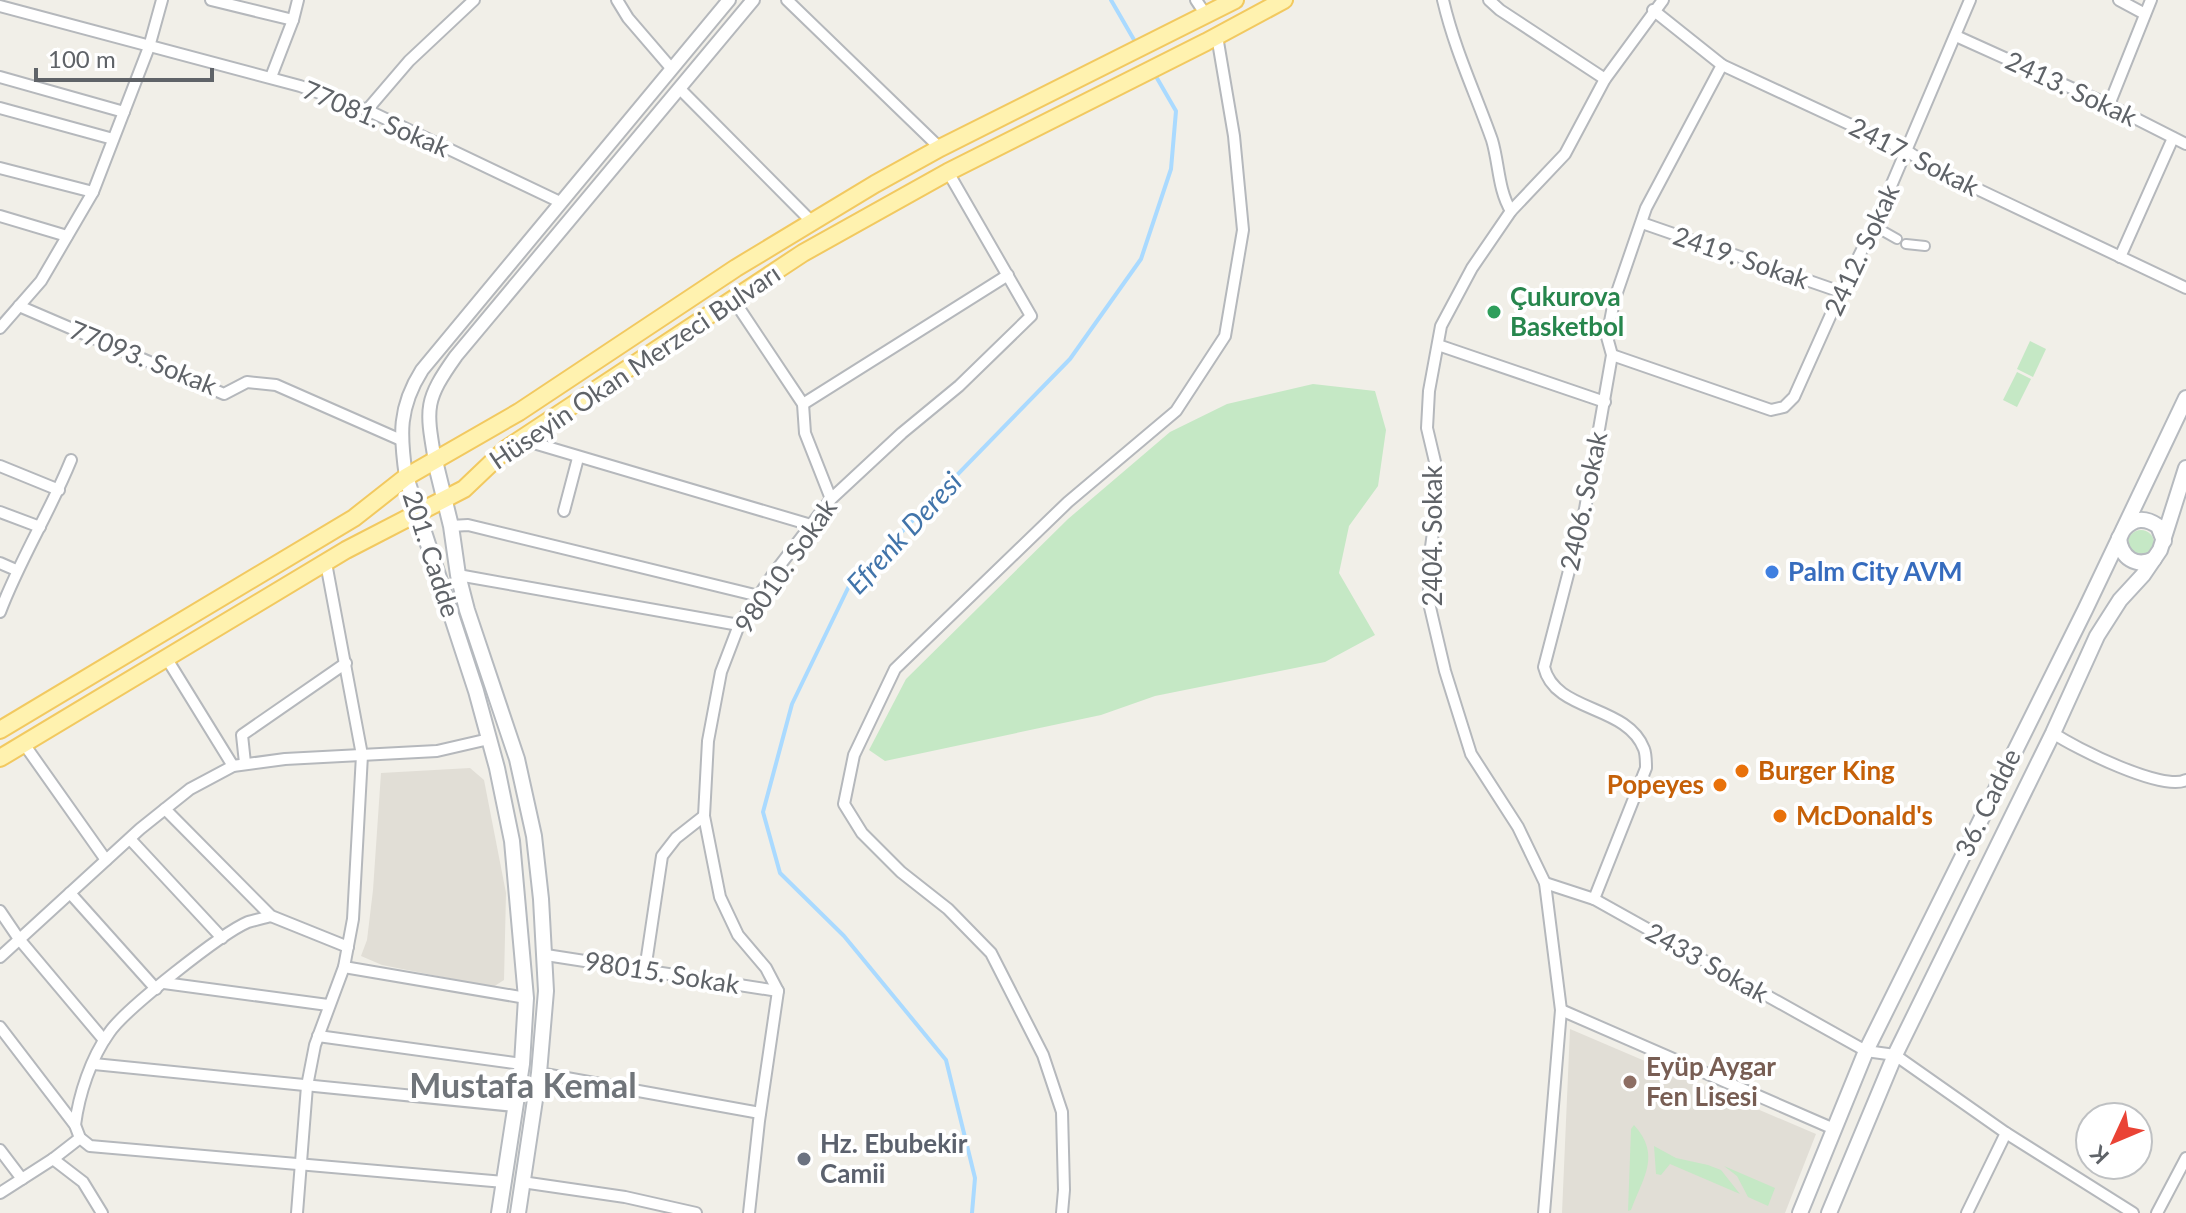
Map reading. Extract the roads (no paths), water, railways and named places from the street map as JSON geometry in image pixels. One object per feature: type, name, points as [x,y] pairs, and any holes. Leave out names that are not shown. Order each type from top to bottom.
[{"type":"main road","name":"Hüseyin Okan Merzeci Bulvarı","points":[[0,730],[354,518],[406,477],[519,412],[736,268],[812,222],[940,148],[1235,0]]},
{"type":"main road","name":"Hüseyin Okan Merzeci Bulvarı","points":[[0,758],[326,563],[464,489],[520,439],[803,253],[948,172],[1284,0]]},
{"type":"main road","name":"36. Cadde","points":[[1800,1213],[1866,1051],[2186,398]]},
{"type":"main road","name":"201. Cadde","points":[[435,461],[467,610],[517,759],[534,836],[546,955],[539,1073],[518,1213]]},
{"type":"main road","points":[[1829,1213],[1895,1055],[2053,733],[2097,636],[2164,541],[2186,468]]},
{"type":"main road","name":"201. Cadde","points":[[406,477],[476,691],[512,841],[526,998],[522,1064],[499,1213]]},
{"type":"main road","points":[[2154,559],[2145,563],[2132,561],[2122,551],[2121,534],[2132,521],[2146,520],[2158,526],[2164,541]]},
{"type":"street","points":[[0,328],[10,310],[41,281],[93,192],[149,47],[162,0]]},
{"type":"street","points":[[211,0],[293,20]]},
{"type":"street","points":[[271,77],[298,0]]},
{"type":"street","points":[[367,110],[409,61],[474,0]]},
{"type":"street","points":[[617,0],[628,18],[671,68]]},
{"type":"street","name":"201. Cadde","points":[[406,477],[401,425],[410,389],[422,370],[729,0]]},
{"type":"street","name":"201. Cadde","points":[[435,461],[428,406],[436,384],[456,356],[753,0]]},
{"type":"street","points":[[787,0],[940,148]]},
{"type":"street","points":[[1196,0],[1199,18]]},
{"type":"street","points":[[1443,0],[1458,56],[1493,144],[1505,202],[1511,211]]},
{"type":"street","points":[[1489,0],[1605,79]]},
{"type":"street","name":"2404. Sokak","points":[[1544,1213],[1561,1010],[1545,883],[1518,827],[1471,754],[1445,671],[1429,603],[1429,562],[1438,495],[1436,466],[1427,428],[1429,391],[1441,326],[1451,303],[1511,211],[1565,154],[1605,79],[1663,0]]},
{"type":"street","name":"2412. Sokak","points":[[1612,355],[1771,410],[1784,407],[1794,397],[1874,226],[1970,0]]},
{"type":"street","points":[[2119,0],[2145,14]]},
{"type":"street","points":[[2109,105],[2151,0]]},
{"type":"street","name":"77081. Sokak","points":[[0,6],[271,77],[367,110],[560,202]]},
{"type":"street","name":"2417. Sokak","points":[[1653,10],[1722,65],[1907,151],[1933,168],[2186,288]]},
{"type":"street","name":"2413. Sokak","points":[[1956,36],[2109,105],[2186,144]]},
{"type":"street","points":[[1062,1213],[1062,1112],[1043,1055],[991,953],[948,909],[901,872],[862,833],[844,804],[854,755],[895,669],[1068,502],[1176,411],[1225,336],[1243,230],[1234,136],[1212,39]]},
{"type":"street","name":"2406. Sokak","points":[[1594,899],[1646,768],[1644,748],[1632,732],[1618,722],[1559,692],[1547,681],[1544,667],[1585,509],[1612,355],[1607,337],[1614,301],[1646,208],[1722,65]]},
{"type":"street","points":[[0,77],[124,112]]},
{"type":"street","points":[[680,89],[812,222]]},
{"type":"street","points":[[0,108],[113,139]]},
{"type":"street","points":[[2120,257],[2173,138]]},
{"type":"street","points":[[0,168],[93,192]]},
{"type":"street","points":[[803,404],[1008,275],[948,172]]},
{"type":"street","points":[[0,216],[67,236]]},
{"type":"street","name":"2419. Sokak","points":[[1642,223],[1841,292]]},
{"type":"street","points":[[1874,226],[1897,239]]},
{"type":"street","points":[[1906,244],[1925,246]]},
{"type":"street","name":"98010. Sokak","points":[[778,991],[766,968],[738,935],[720,897],[704,816],[708,741],[721,672],[739,625],[831,499],[902,433],[959,386],[1031,316],[1008,275]]},
{"type":"street","points":[[733,299],[803,404],[805,433],[831,499]]},
{"type":"street","name":"77093. Sokak","points":[[10,310],[224,394],[247,382],[276,385],[401,440]]},
{"type":"street","points":[[1438,345],[1605,402]]},
{"type":"street","points":[[520,439],[811,525]]},
{"type":"street","points":[[564,511],[578,458]]},
{"type":"street","points":[[0,612],[16,570],[59,490],[71,460]]},
{"type":"street","points":[[0,466],[59,490]]},
{"type":"street","points":[[0,512],[40,527]]},
{"type":"street","points":[[451,526],[468,525],[759,596]]},
{"type":"street","points":[[0,563],[16,570]]},
{"type":"street","points":[[297,1213],[307,1086],[318,1036],[344,967],[353,919],[362,755],[326,563]]},
{"type":"street","points":[[458,575],[739,625]]},
{"type":"street","points":[[167,659],[233,766]]},
{"type":"street","points":[[245,763],[242,735],[346,663]]},
{"type":"street","points":[[2053,733],[2073,746],[2155,779],[2179,784],[2186,780]]},
{"type":"street","points":[[0,957],[165,809],[190,789],[233,766],[437,751],[489,739]]},
{"type":"street","points":[[24,744],[106,860]]},
{"type":"street","points":[[165,809],[271,916],[348,947]]},
{"type":"street","points":[[645,970],[662,856],[676,838],[704,816]]},
{"type":"street","points":[[130,839],[222,938]]},
{"type":"street","name":"2433 Sokak","points":[[1545,883],[1594,899],[1866,1051]]},
{"type":"street","points":[[70,893],[160,986],[328,1005]]},
{"type":"street","points":[[0,911],[19,939],[104,1040]]},
{"type":"street","points":[[75,1125],[78,1106],[111,1029],[222,938],[246,923],[271,916]]},
{"type":"street","name":"98015. Sokak","points":[[546,955],[778,991]]},
{"type":"street","points":[[344,967],[526,998]]},
{"type":"street","points":[[749,1213],[778,991]]},
{"type":"street","points":[[1561,1010],[1834,1129]]},
{"type":"street","points":[[0,1027],[75,1125],[80,1138],[90,1146],[504,1182]]},
{"type":"street","points":[[318,1036],[522,1064]]},
{"type":"street","points":[[1866,1051],[1895,1055],[2006,1133],[2133,1213]]},
{"type":"street","points":[[94,1064],[514,1106]]},
{"type":"street","points":[[539,1073],[760,1113]]},
{"type":"street","points":[[1967,1213],[2006,1133]]},
{"type":"street","points":[[0,1193],[80,1138]]},
{"type":"street","points":[[0,1150],[22,1179]]},
{"type":"street","points":[[2157,1213],[2186,1158]]},
{"type":"street","points":[[53,1159],[83,1182],[102,1213]]},
{"type":"street","points":[[522,1182],[643,1201],[696,1213]]},
{"type":"street","points":[[641,1213],[643,1201]]},
{"type":"waterway","name":"Efrenk Deresi","points":[[1111,0],[1137,45]]},
{"type":"waterway","name":"Efrenk Deresi","points":[[972,1213],[975,1178],[946,1060],[844,936],[780,873],[763,812],[792,704],[849,586],[1070,359],[1141,259],[1171,169],[1176,111],[1154,73]]},
{"type":"place","name":"Çukurova Basketbol","points":[[1494,312]]},
{"type":"place","name":"Palm City AVM","points":[[1772,572]]},
{"type":"place","name":"Burger King","points":[[1742,771]]},
{"type":"place","name":"Popeyes","points":[[1720,785]]},
{"type":"place","name":"McDonald's","points":[[1780,816]]},
{"type":"place","name":"Eyüp Aygar Fen Lisesi","points":[[1630,1082]]},
{"type":"place","name":"Hz. Ebubekir Camii","points":[[804,1159]]},
{"type":"district","name":"Mustafa Kemal","points":[[523,1086]]}]
